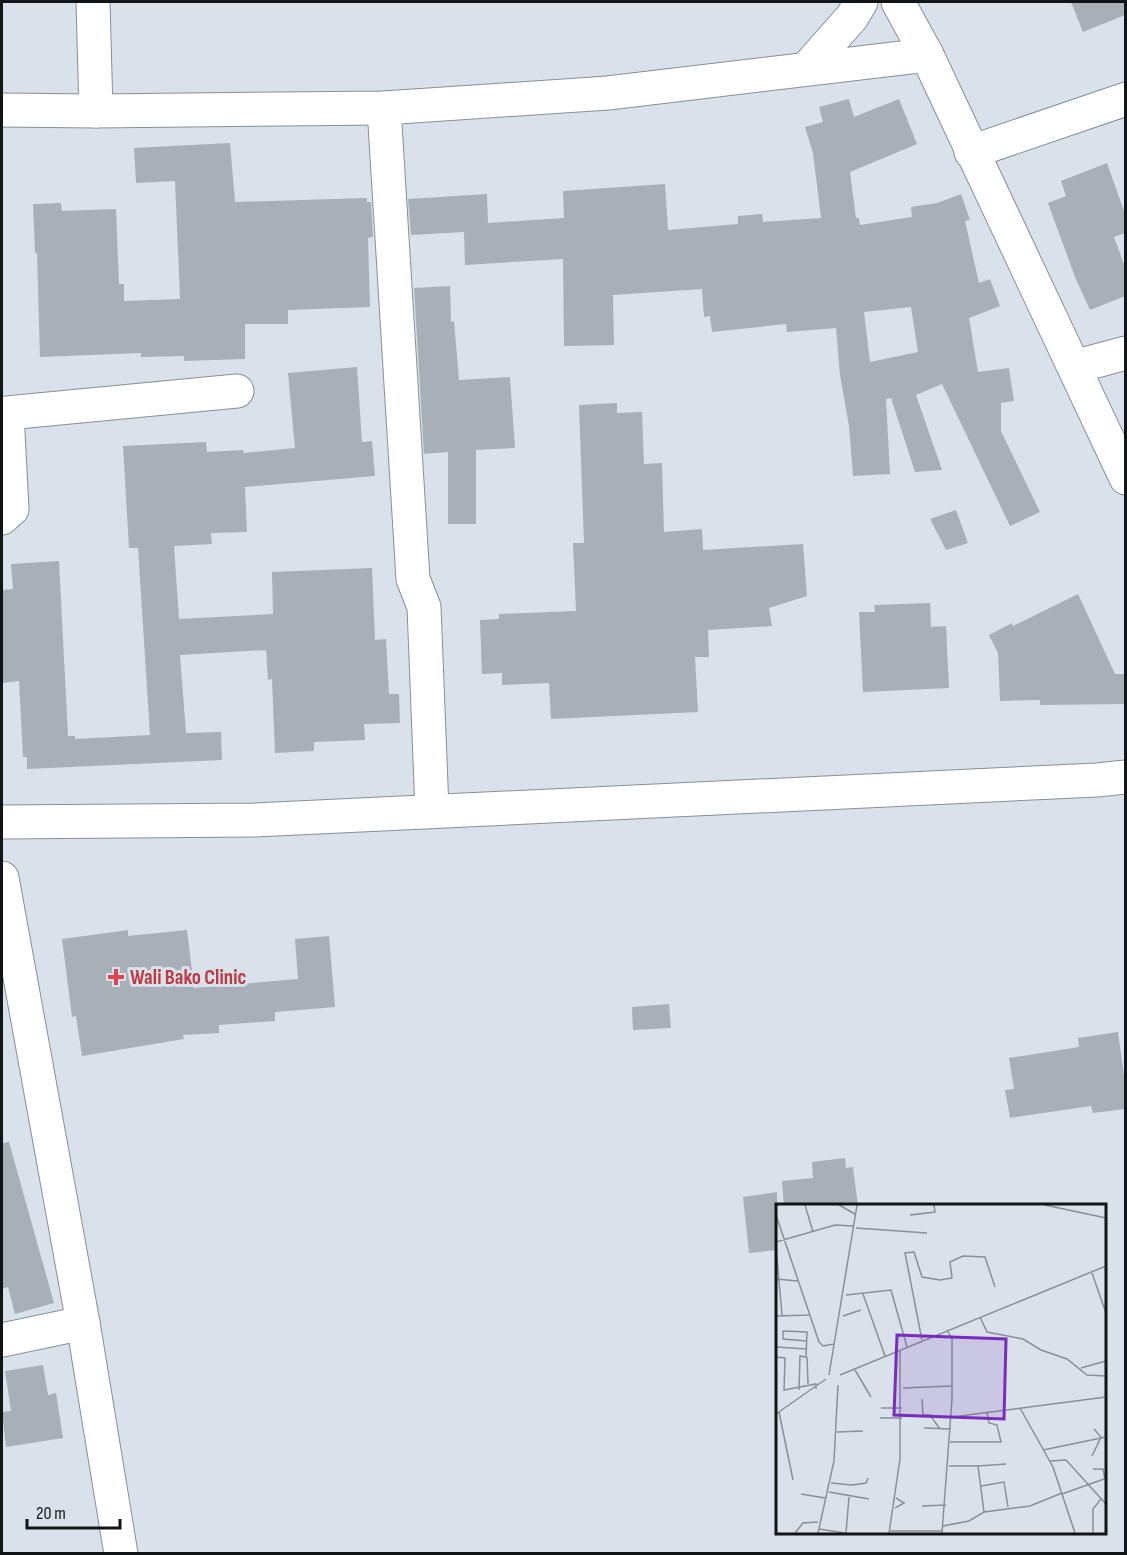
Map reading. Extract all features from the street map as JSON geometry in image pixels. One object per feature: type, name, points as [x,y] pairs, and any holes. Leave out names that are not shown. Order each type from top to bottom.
[{"type":"street","points":[[93,2],[96,111]]},
{"type":"street","points":[[807,68],[852,17],[861,2]]},
{"type":"street","points":[[898,2],[927,55],[1125,478]]},
{"type":"street","points":[[2,110],[384,108],[608,93],[927,55]]},
{"type":"street","points":[[971,152],[1125,99]]},
{"type":"street","points":[[384,108],[413,579],[424,607],[432,810]]},
{"type":"street","points":[[1074,367],[1125,353]]},
{"type":"street","points":[[2,518],[12,509],[6,412],[237,391]]},
{"type":"street","points":[[2,822],[255,820],[432,810],[764,797],[1125,777]]},
{"type":"street","points":[[2,878],[83,1323],[122,1554]]},
{"type":"street","points":[[2,1340],[83,1323]]},
{"type":"building","points":[[1071,2],[1125,2],[1125,15],[1083,32]]},
{"type":"building","points":[[849,99],[854,117],[899,99],[917,144],[850,172],[856,218],[859,218],[860,225],[912,217],[911,207],[937,203],[961,194],[970,220],[965,221],[979,283],[990,279],[1000,306],[969,318],[978,372],[1009,368],[1014,401],[1001,403],[1001,431],[1040,512],[1010,526],[942,384],[916,395],[942,470],[915,472],[891,398],[886,399],[890,474],[853,476],[836,328],[787,332],[786,324],[712,332],[710,316],[704,317],[702,289],[613,295],[614,345],[564,346],[563,259],[465,265],[464,232],[411,235],[408,199],[487,194],[488,223],[564,218],[563,191],[665,184],[668,230],[738,224],[738,216],[762,214],[763,222],[821,218],[813,153],[805,127],[823,122],[819,107]],"holes":[[[911,307],[918,352],[870,362],[864,312]]]},
{"type":"building","points":[[230,143],[235,202],[367,198],[367,202],[371,202],[373,237],[368,238],[370,307],[288,310],[288,324],[245,324],[245,359],[184,361],[184,356],[141,357],[141,353],[40,357],[33,204],[61,203],[62,211],[116,209],[119,284],[124,284],[124,301],[180,299],[175,181],[136,183],[134,148]]},
{"type":"building","points":[[1107,163],[1125,214],[1125,233],[1114,237],[1125,267],[1125,296],[1090,310],[1075,277],[1048,203],[1066,196],[1061,181]]},
{"type":"building","points":[[450,286],[451,322],[454,321],[459,380],[510,377],[515,448],[476,450],[476,524],[448,524],[448,452],[424,454],[414,288]]},
{"type":"building","points":[[357,367],[362,442],[372,441],[375,476],[245,487],[247,532],[211,533],[212,544],[174,546],[179,619],[273,614],[272,572],[372,568],[375,640],[386,639],[389,694],[399,694],[400,723],[364,724],[365,740],[314,742],[314,751],[275,753],[272,679],[268,680],[266,650],[180,655],[186,733],[221,732],[222,760],[27,769],[27,757],[23,757],[19,681],[2,683],[2,590],[13,589],[11,564],[59,561],[68,736],[75,736],[75,739],[150,735],[138,548],[129,548],[123,446],[206,442],[207,452],[243,450],[244,453],[295,448],[288,373]]},
{"type":"building","points":[[617,403],[617,413],[642,412],[644,464],[662,463],[664,532],[702,529],[703,550],[803,544],[807,596],[769,608],[772,626],[708,630],[709,657],[695,657],[698,712],[551,719],[549,683],[502,685],[502,673],[482,674],[480,620],[499,619],[499,614],[576,611],[573,543],[584,543],[579,405]]},
{"type":"building","points":[[956,510],[968,543],[946,550],[930,519]]},
{"type":"building","points":[[1078,594],[1115,674],[1125,674],[1125,704],[1040,705],[1040,700],[1000,701],[998,653],[989,635],[1012,623],[1013,626]]},
{"type":"building","points":[[930,603],[931,627],[946,626],[949,688],[863,692],[859,612],[875,612],[874,605]]},
{"type":"building","points":[[128,930],[128,936],[187,930],[194,988],[298,979],[295,939],[329,936],[335,1007],[275,1012],[275,1021],[219,1025],[219,1033],[183,1035],[184,1039],[82,1056],[76,1016],[72,1017],[62,939]]},
{"type":"building","points":[[669,1004],[671,1028],[633,1030],[632,1007]]},
{"type":"building","points":[[1118,1032],[1125,1083],[1125,1109],[1093,1113],[1091,1106],[1010,1118],[1005,1090],[1014,1089],[1009,1058],[1079,1047],[1078,1038]]},
{"type":"building","points":[[9,1142],[54,1303],[15,1314],[8,1287],[2,1289],[2,1143]]},
{"type":"building","points":[[845,1158],[846,1168],[853,1167],[858,1204],[784,1204],[782,1181],[813,1178],[812,1162]]},
{"type":"building","points":[[777,1192],[776,1250],[749,1253],[743,1197]]},
{"type":"building","points":[[43,1365],[48,1395],[56,1393],[63,1438],[6,1447],[2,1412],[11,1411],[5,1371]]},
{"type":"place","name":"Wali Bako Clinic","points":[[116,977]]}]
